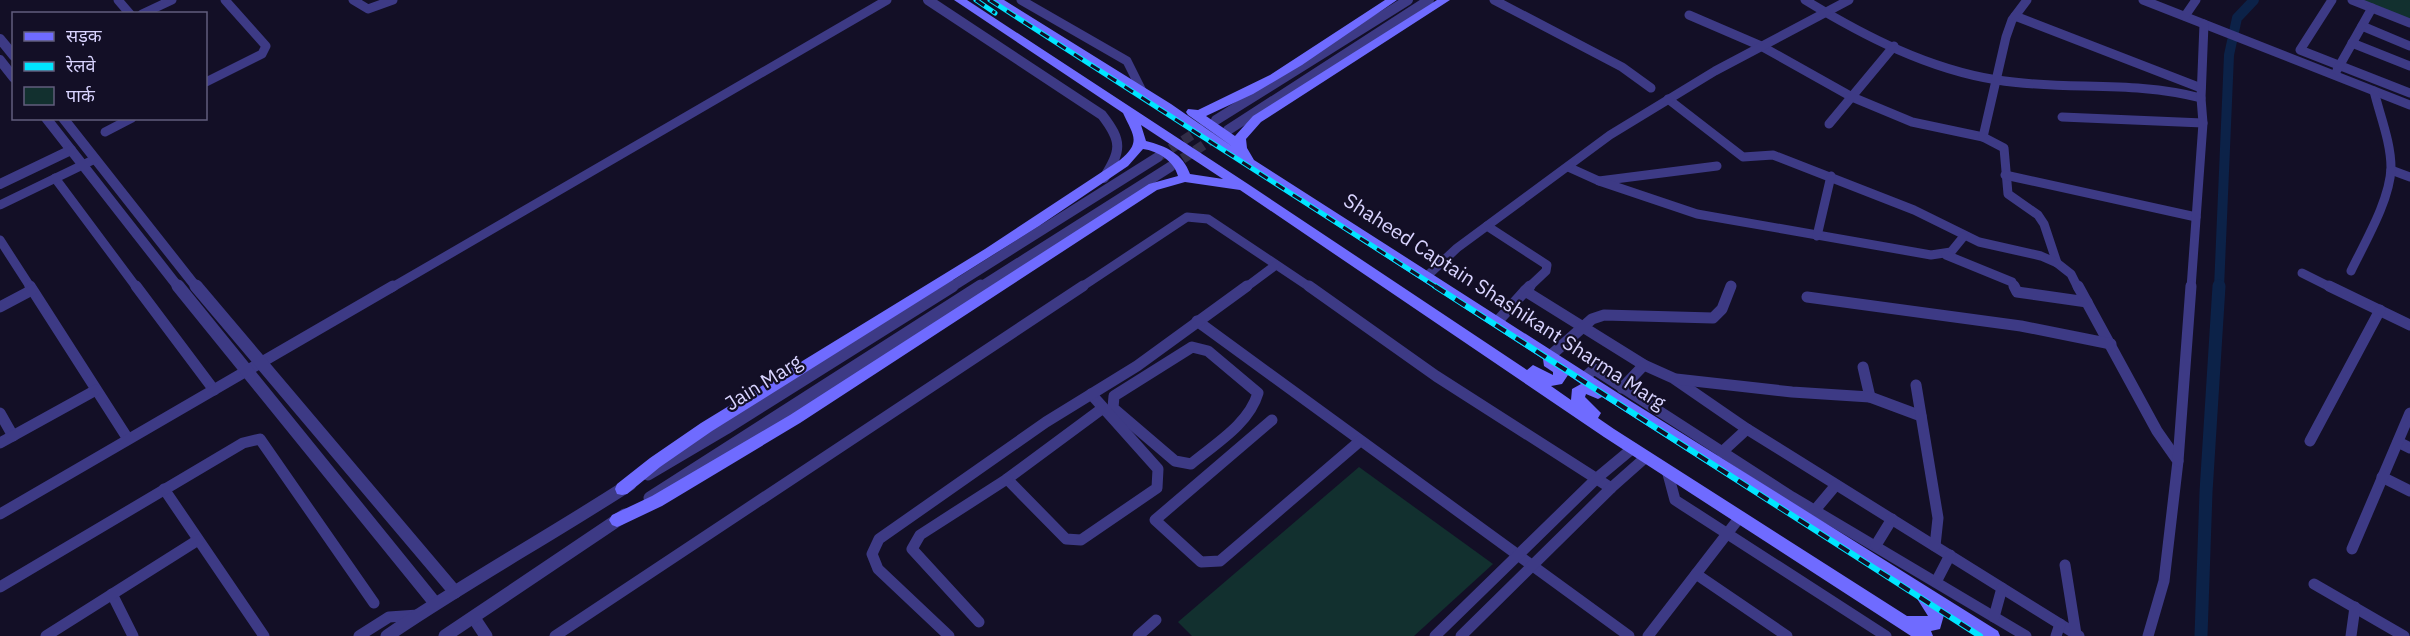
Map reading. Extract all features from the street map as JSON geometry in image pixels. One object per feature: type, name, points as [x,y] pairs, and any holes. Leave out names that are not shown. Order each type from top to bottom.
[{"type":"main road","points":[[959,0],[1244,187],[1609,433],[1925,636]]},
{"type":"main road","name":"Shaheed Captain Shashikant Sharma Marg","points":[[996,0],[1167,106],[1426,277],[1992,636]]},
{"type":"main road","points":[[1198,115],[1225,103],[1340,36],[1392,0]]},
{"type":"main road","points":[[1239,145],[1245,130],[1257,119],[1445,0]]},
{"type":"main road","points":[[1167,106],[1181,108],[1198,115],[1239,145],[1249,162]]},
{"type":"main road","points":[[622,489],[654,461],[688,437],[1060,207],[1131,158],[1140,144],[1141,135],[1126,110]]},
{"type":"main road","points":[[1140,144],[1156,147],[1167,154],[1180,164],[1185,178]]},
{"type":"main road","points":[[617,520],[657,501],[795,418],[1153,187],[1185,178],[1244,187]]},
{"type":"main road","points":[[1480,346],[1499,350],[1549,381],[1560,378],[1558,368],[1501,325]]},
{"type":"main road","points":[[1609,433],[1592,411],[1578,400],[1578,390],[1589,388],[1627,406]]},
{"type":"main road","points":[[1905,623],[1934,624],[1937,616],[1930,603],[1917,589]]},
{"type":"street","points":[[118,0],[128,12]]},
{"type":"street","points":[[146,12],[172,0]]},
{"type":"street","points":[[207,82],[262,54],[266,49],[266,46],[225,0]]},
{"type":"street","points":[[353,0],[362,9],[368,10],[393,0]]},
{"type":"street","points":[[0,514],[887,0]]},
{"type":"street","points":[[928,0],[1101,115],[1110,125],[1119,147],[1116,161],[1103,178]]},
{"type":"street","points":[[1022,0],[1127,61],[1143,93]]},
{"type":"street","points":[[1216,120],[1408,0]]},
{"type":"street","points":[[1228,130],[1429,0]]},
{"type":"street","points":[[1494,0],[1622,67],[1651,88]]},
{"type":"street","points":[[1805,0],[1825,13],[1894,46],[1941,64],[1998,80],[2149,86],[2201,93]]},
{"type":"street","points":[[1426,277],[1457,248],[1610,135],[1761,46],[1848,0]]},
{"type":"street","points":[[1983,137],[1998,80],[2006,37],[2015,16],[2027,0]]},
{"type":"street","points":[[2143,0],[2410,105]]},
{"type":"street","points":[[2332,0],[2300,50],[2410,93]]},
{"type":"street","points":[[2352,0],[2410,22]]},
{"type":"street","points":[[2185,16],[2190,1]]},
{"type":"street","points":[[2334,75],[2372,8]]},
{"type":"street","points":[[1689,15],[1761,46],[1852,97],[1912,122],[1983,137],[2004,148],[2008,194],[2038,215],[2044,224],[2057,263]]},
{"type":"street","points":[[2015,16],[2201,93]]},
{"type":"street","points":[[2148,636],[2164,581],[2178,461],[2203,123],[2201,93],[2204,24]]},
{"type":"street","points":[[2362,26],[2410,46]]},
{"type":"street","points":[[0,39],[12,54]]},
{"type":"street","points":[[2352,43],[2410,66]]},
{"type":"street","points":[[1829,124],[1894,46]]},
{"type":"street","points":[[0,60],[12,75]]},
{"type":"street","points":[[2351,271],[2386,189],[2391,170],[2389,146],[2374,91]]},
{"type":"street","points":[[1668,99],[1743,157],[1773,155],[1914,210],[1979,242],[2041,256],[2057,263],[2071,274],[2157,430],[2178,461]]},
{"type":"street","points":[[2062,117],[2203,123]]},
{"type":"street","points":[[48,120],[435,603]]},
{"type":"street","points":[[65,120],[259,363],[455,592]]},
{"type":"street","points":[[105,132],[128,120]]},
{"type":"street","points":[[0,184],[83,143]]},
{"type":"street","name":"Jain Marg","points":[[387,636],[435,603],[555,533],[622,489],[726,428],[1158,157]]},
{"type":"street","points":[[0,205],[95,159]]},
{"type":"street","points":[[1599,181],[1717,166]]},
{"type":"street","name":"Jain Marg","points":[[452,634],[739,439],[1170,167]]},
{"type":"street","points":[[1568,167],[1599,181],[1697,214],[1930,255],[1946,255],[2012,282],[2017,292],[2087,302]]},
{"type":"street","points":[[2391,170],[2410,177]]},
{"type":"street","points":[[2005,175],[2196,217]]},
{"type":"street","points":[[1817,236],[1831,176]]},
{"type":"street","points":[[55,178],[213,390]]},
{"type":"street","points":[[555,636],[1054,307],[1183,218],[1195,216],[1208,219],[1313,289],[1436,376],[1611,488]]},
{"type":"street","points":[[1487,226],[1547,265],[1546,271],[1525,291],[1501,325]]},
{"type":"street","points":[[1946,255],[1956,250],[1964,236]]},
{"type":"street","points":[[0,240],[4,255],[32,290],[128,439]]},
{"type":"street","points":[[949,636],[878,569],[873,554],[874,546],[886,533],[1046,422],[1137,366],[1276,265]]},
{"type":"street","points":[[2302,273],[2410,325]]},
{"type":"street","points":[[1550,356],[1592,319],[1604,315],[1713,318],[1722,309],[1731,286]]},
{"type":"street","points":[[0,307],[32,290]]},
{"type":"street","points":[[1525,291],[1644,365],[1672,378],[1747,429],[2002,588],[2058,630],[2078,635],[2065,565]]},
{"type":"street","points":[[1806,297],[2021,326],[2111,344]]},
{"type":"street","points":[[2310,441],[2380,310]]},
{"type":"street","points":[[1197,321],[1531,567],[1629,636]]},
{"type":"street","points":[[1192,347],[1208,351],[1258,393],[1257,401],[1246,416],[1191,464],[1175,461],[1113,408],[1114,396],[1192,347]]},
{"type":"street","points":[[1622,388],[1644,365]]},
{"type":"street","points":[[1863,367],[1870,397]]},
{"type":"street","points":[[1584,378],[1594,369],[1815,510],[2026,636]]},
{"type":"street","points":[[1672,378],[1792,392],[1870,397],[1921,416]]},
{"type":"street","points":[[1916,385],[1938,518],[1935,546]]},
{"type":"street","points":[[0,443],[96,390]]},
{"type":"street","points":[[1006,479],[1065,539],[1081,540],[1157,488],[1158,469],[1091,394]]},
{"type":"street","points":[[979,622],[912,549],[920,535],[1006,479],[1103,408]]},
{"type":"street","points":[[0,413],[13,436]]},
{"type":"street","points":[[2352,549],[2410,413]]},
{"type":"street","points":[[1246,416],[1260,430]]},
{"type":"street","points":[[1272,420],[1155,520],[1201,562],[1220,561],[1360,441]]},
{"type":"street","points":[[1722,452],[1747,429]]},
{"type":"street","points":[[0,587],[243,443],[260,439],[374,603]]},
{"type":"street","points":[[2398,442],[2410,448]]},
{"type":"street","points":[[1435,636],[1598,478],[1640,453]]},
{"type":"street","points":[[1461,636],[1611,488],[1640,453]]},
{"type":"street","points":[[1667,470],[1675,500],[1886,636]]},
{"type":"street","points":[[2382,477],[2410,491]]},
{"type":"street","points":[[1815,510],[1836,485]]},
{"type":"street","points":[[164,489],[264,636]]},
{"type":"street","points":[[1648,636],[1740,517]]},
{"type":"street","points":[[1875,545],[1892,519]]},
{"type":"street","points":[[46,636],[198,540]]},
{"type":"street","points":[[1936,582],[1950,555]]},
{"type":"street","points":[[1696,574],[1787,636]]},
{"type":"street","points":[[2314,584],[2404,636]]},
{"type":"street","points":[[1994,617],[2002,588]]},
{"type":"street","points":[[112,594],[133,636]]},
{"type":"street","points":[[2351,636],[2355,607]]},
{"type":"street","points":[[358,636],[389,618],[419,615]]},
{"type":"street","points":[[474,618],[486,636]]},
{"type":"street","points":[[1138,636],[1156,620]]},
{"type":"green space","points":[[2362,0],[2410,0],[2410,19]]},
{"type":"green space","points":[[1359,467],[1493,564],[1414,636],[1192,636],[1178,622]]},
{"type":"waterway","points":[[2219,288],[2229,55],[2237,18],[2254,0]]},
{"type":"waterway","points":[[2201,636],[2206,492],[2219,286]]},
{"type":"tunnel","points":[[1158,157],[1207,125]]},
{"type":"tunnel","points":[[1170,167],[1222,133]]},
{"type":"railway","points":[[976,0],[995,13]]},
{"type":"railway","points":[[990,0],[1438,288]]},
{"type":"railway","points":[[1435,286],[1980,636]]}]
